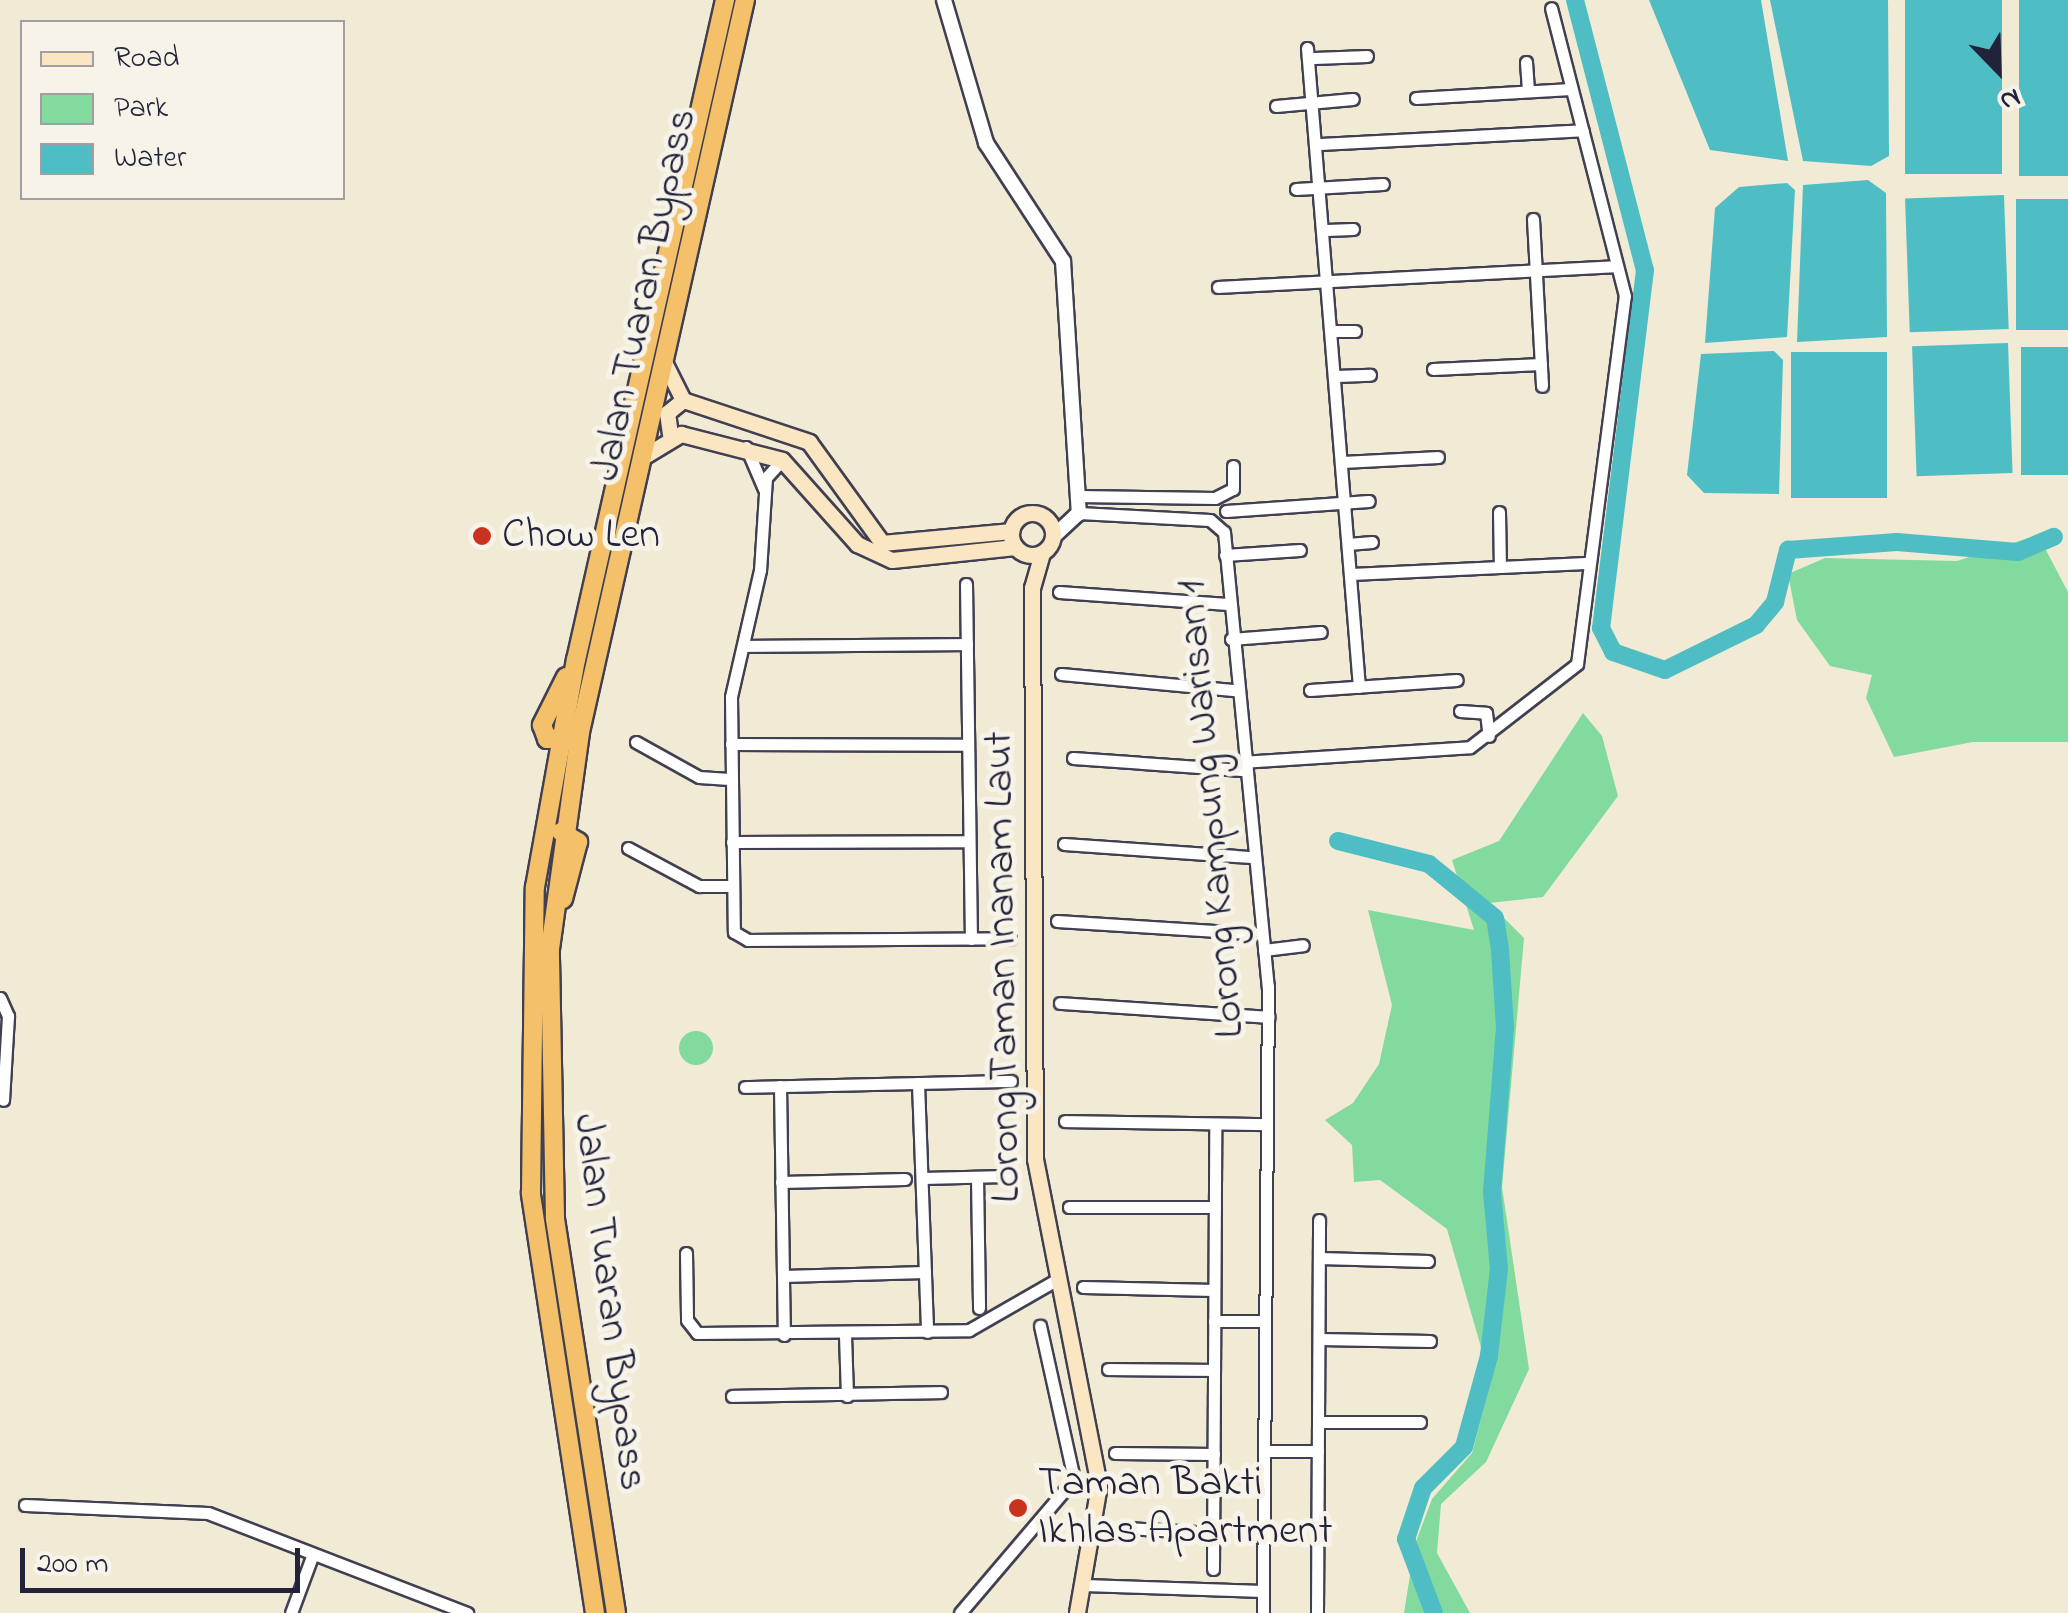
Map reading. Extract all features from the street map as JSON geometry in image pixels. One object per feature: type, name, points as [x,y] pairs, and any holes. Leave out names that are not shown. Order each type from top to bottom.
[{"type":"highway","name":"Jalan Tuaran Bypass","points":[[594,1612],[530,1179],[535,887],[559,741],[542,725],[576,660],[725,0]]},
{"type":"highway","name":"Jalan Tuaran Bypass","points":[[535,887],[560,832],[745,0]]},
{"type":"highway","points":[[559,741],[580,732]]},
{"type":"highway","name":"Jalan Tuaran Bypass","points":[[560,832],[573,831],[578,848],[550,950],[555,1218],[616,1613]]},
{"type":"main road","points":[[666,364],[683,400],[809,442],[882,543],[1017,544],[1042,553]]},
{"type":"main road","points":[[670,434],[666,412],[683,400]]},
{"type":"main road","points":[[646,455],[670,434]]},
{"type":"main road","points":[[670,434],[745,446],[782,460],[857,544],[881,558],[1017,544]]},
{"type":"main road","points":[[1032,588],[1017,544],[1027,514],[1052,530]]},
{"type":"main road","name":"Lorong Taman Inanam Laut","points":[[1052,530],[1032,588],[1034,1144],[1056,1280],[1098,1472],[1077,1613]]},
{"type":"street","points":[[944,0],[986,143],[1062,261],[1079,514]]},
{"type":"street","points":[[1073,758],[1241,766],[1463,749],[1489,736],[1574,671],[1586,563],[1625,317],[1551,8]]},
{"type":"street","points":[[1359,687],[1310,53],[1367,56]]},
{"type":"street","points":[[1526,62],[1528,91]]},
{"type":"street","points":[[1416,98],[1572,89]]},
{"type":"street","points":[[1276,106],[1353,99]]},
{"type":"street","points":[[1320,144],[1583,130]]},
{"type":"street","points":[[1296,189],[1383,184]]},
{"type":"street","points":[[1533,219],[1542,386]]},
{"type":"street","points":[[1326,230],[1353,228]]},
{"type":"street","points":[[1218,287],[1329,278],[1613,266]]},
{"type":"street","points":[[1333,331],[1356,331]]},
{"type":"street","points":[[1432,370],[1541,364]]},
{"type":"street","points":[[1336,376],[1370,375]]},
{"type":"street","points":[[1339,417],[1356,416]]},
{"type":"street","points":[[745,446],[764,489]]},
{"type":"street","points":[[1343,462],[1438,457]]},
{"type":"street","points":[[782,460],[764,489],[730,744],[730,886],[734,932],[748,940],[1010,938]]},
{"type":"street","points":[[1078,496],[1215,498],[1232,489],[1233,466]]},
{"type":"street","points":[[1226,511],[1369,501]]},
{"type":"street","points":[[1499,512],[1500,567]]},
{"type":"street","name":"Lorong Kampung Warisan 1","points":[[1052,530],[1079,514],[1218,522],[1225,554],[1241,766],[1269,1017],[1263,1613]]},
{"type":"street","points":[[1348,544],[1372,542]]},
{"type":"street","points":[[1225,554],[1300,550]]},
{"type":"street","points":[[1351,574],[1586,563]]},
{"type":"street","points":[[966,584],[970,939]]},
{"type":"street","points":[[1059,592],[1228,604]]},
{"type":"street","points":[[1354,623],[1369,622]]},
{"type":"street","points":[[1230,639],[1320,632]]},
{"type":"street","points":[[744,646],[967,644]]},
{"type":"street","points":[[1061,674],[1235,690]]},
{"type":"street","points":[[1310,690],[1457,680]]},
{"type":"street","points":[[1460,711],[1486,713],[1489,736]]},
{"type":"street","points":[[636,742],[699,777],[729,779]]},
{"type":"street","points":[[730,744],[968,744]]},
{"type":"street","points":[[732,842],[969,842]]},
{"type":"street","points":[[1064,844],[1252,857]]},
{"type":"street","points":[[628,848],[699,886],[730,886]]},
{"type":"street","points":[[1057,921],[1262,934]]},
{"type":"street","points":[[1264,950],[1302,945]]},
{"type":"street","points":[[0,998],[8,1016],[3,1100]]},
{"type":"street","points":[[1060,1003],[1269,1017]]},
{"type":"street","points":[[746,1086],[1011,1080]]},
{"type":"street","points":[[918,1083],[928,1332]]},
{"type":"street","points":[[780,1086],[784,1335]]},
{"type":"street","points":[[1066,1121],[1215,1129],[1266,1124]]},
{"type":"street","points":[[1213,1569],[1215,1129]]},
{"type":"street","points":[[922,1178],[1006,1176]]},
{"type":"street","points":[[977,1177],[979,1308]]},
{"type":"street","points":[[781,1182],[904,1179]]},
{"type":"street","points":[[1069,1207],[1215,1207]]},
{"type":"street","points":[[1318,1613],[1320,1220]]},
{"type":"street","points":[[686,1253],[689,1326],[716,1334],[977,1328],[1056,1280]]},
{"type":"street","points":[[1319,1258],[1428,1261]]},
{"type":"street","points":[[783,1276],[925,1272]]},
{"type":"street","points":[[1083,1287],[1214,1290]]},
{"type":"street","points":[[1214,1321],[1264,1321]]},
{"type":"street","points":[[960,1613],[1074,1478],[1040,1326]]},
{"type":"street","points":[[845,1334],[847,1396]]},
{"type":"street","points":[[1319,1339],[1430,1341]]},
{"type":"street","points":[[1108,1369],[1214,1370]]},
{"type":"street","points":[[732,1396],[941,1392]]},
{"type":"street","points":[[1318,1422],[1420,1422]]},
{"type":"street","points":[[1266,1450],[1318,1451]]},
{"type":"street","points":[[1115,1453],[1214,1454]]},
{"type":"street","points":[[25,1505],[192,1510],[466,1613]]},
{"type":"street","points":[[1126,1528],[1213,1533]]},
{"type":"street","points":[[291,1613],[313,1554]]},
{"type":"street","points":[[1084,1585],[1263,1591]]},
{"type":"green space","points":[[2038,535],[2068,592],[2068,742],[1973,742],[1894,757],[1866,698],[1872,675],[1830,666],[1797,620],[1788,574],[1825,558],[1957,561]]},
{"type":"green space","points":[[1583,713],[1602,736],[1618,796],[1543,897],[1489,903],[1524,938],[1502,1187],[1529,1369],[1486,1462],[1441,1504],[1437,1553],[1470,1613],[1404,1613],[1415,1544],[1432,1499],[1472,1453],[1491,1382],[1447,1229],[1380,1180],[1354,1182],[1352,1145],[1325,1120],[1353,1103],[1379,1064],[1392,1005],[1368,910],[1474,930],[1452,860],[1499,841]]},
{"type":"green space","points":[[696,1031],[708,1036],[713,1048],[708,1060],[696,1065],[684,1060],[679,1048],[684,1036]]},
{"type":"water","points":[[1649,0],[1761,0],[1788,161],[1710,150]]},
{"type":"water","points":[[1770,0],[1888,0],[1889,156],[1871,166],[1803,161]]},
{"type":"water","points":[[1905,0],[2002,0],[2002,174],[1905,174]]},
{"type":"water","points":[[2019,0],[2068,0],[2068,176],[2019,176]]},
{"type":"water","points":[[1868,180],[1886,193],[1887,337],[1797,342],[1803,185]]},
{"type":"water","points":[[1787,183],[1795,190],[1787,337],[1705,343],[1715,208],[1739,187]]},
{"type":"water","points":[[2004,195],[2009,329],[1910,332],[1905,198]]},
{"type":"water","points":[[2016,199],[2068,199],[2068,330],[2016,330]]},
{"type":"water","points":[[2008,343],[2013,473],[1917,476],[1912,346]]},
{"type":"water","points":[[2021,347],[2068,347],[2068,475],[2021,475]]},
{"type":"water","points":[[1774,351],[1783,360],[1779,494],[1704,493],[1687,475],[1701,354]]},
{"type":"water","points":[[1791,352],[1887,352],[1887,498],[1791,498]]},
{"type":"waterway","points":[[1575,0],[1645,270],[1601,628],[1613,652],[1665,670],[1756,625],[1775,602],[1788,550],[1897,542],[2018,552],[2054,537]]},
{"type":"waterway","points":[[1338,841],[1429,864],[1495,918],[1500,950],[1505,1027],[1492,1192],[1499,1269],[1489,1356],[1464,1447],[1423,1488],[1406,1539],[1434,1613]]},
{"type":"place","name":"Chow Len","points":[[482,536]]},
{"type":"place","name":"Taman Bakti Ikhlas Apartment","points":[[1018,1508]]}]
